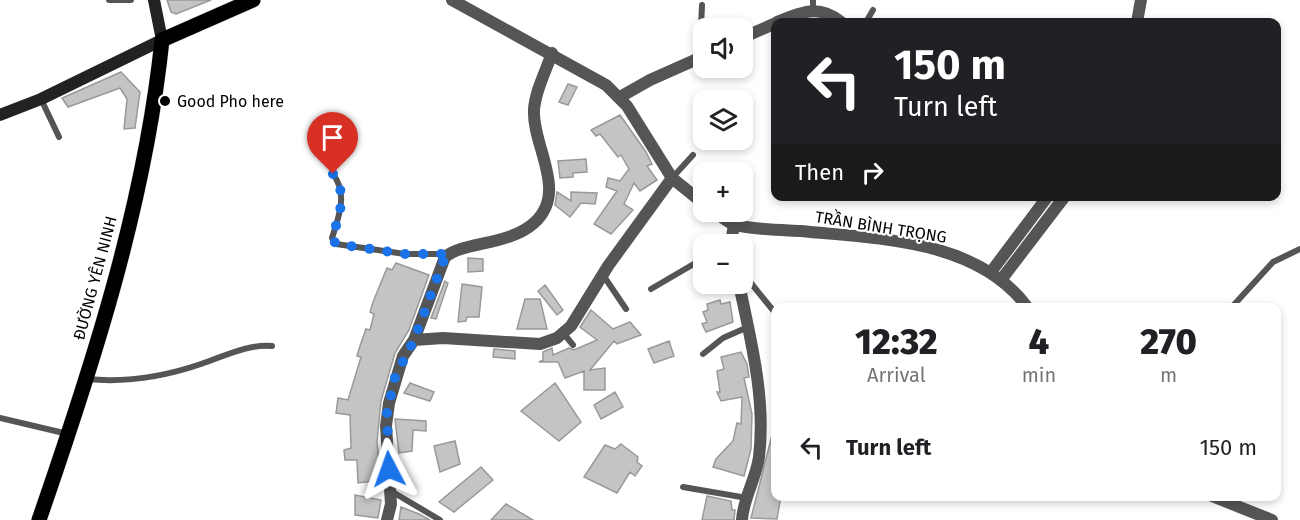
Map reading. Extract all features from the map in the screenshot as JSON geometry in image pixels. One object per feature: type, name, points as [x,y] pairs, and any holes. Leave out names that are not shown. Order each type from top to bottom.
[{"type":"main road","points":[[154,0],[162,40]]},
{"type":"main road","points":[[0,115],[41,99],[162,40],[253,0]]},
{"type":"main road","name":"ĐƯỜNG YÊN NINH","points":[[39,520],[87,379],[145,163],[154,114],[162,40]]},
{"type":"street","points":[[453,0],[520,39],[552,53],[606,84],[620,97],[672,178],[693,195]]},
{"type":"street","points":[[1138,18],[1141,0]]},
{"type":"street","points":[[786,18],[813,5],[835,18]]},
{"type":"street","points":[[753,33],[771,25]]},
{"type":"street","points":[[387,520],[391,504],[387,413],[395,377],[414,340],[426,302],[445,257],[519,233],[534,223],[543,213],[549,198],[549,186],[534,108],[552,53]]},
{"type":"street","points":[[620,97],[650,80],[693,61]]},
{"type":"street","points":[[414,340],[443,338],[540,344],[564,334],[640,219],[672,178]]},
{"type":"street","points":[[996,276],[1045,201]]},
{"type":"street","points":[[996,276],[1061,201]]},
{"type":"street","name":"TRẦN BÌNH TRỌNG","points":[[731,222],[854,236],[938,249],[965,258],[996,276],[1017,293],[1024,303]]},
{"type":"street","points":[[732,234],[734,224]]},
{"type":"street","points":[[741,294],[754,357],[761,429],[758,460],[742,520]]},
{"type":"street","points":[[1224,501],[1272,520]]},
{"type":"lane","points":[[109,0],[131,0]]},
{"type":"lane","points":[[701,18],[702,5]]},
{"type":"lane","points":[[868,18],[873,10]]},
{"type":"lane","points":[[41,99],[59,137]]},
{"type":"lane","points":[[672,178],[693,155]]},
{"type":"lane","points":[[333,174],[340,183],[342,193],[332,238],[336,244],[405,254],[449,254]]},
{"type":"lane","points":[[1236,303],[1273,262],[1300,249]]},
{"type":"lane","points":[[651,289],[693,264]]},
{"type":"lane","points":[[603,274],[626,309]]},
{"type":"lane","points":[[753,286],[771,308]]},
{"type":"lane","points":[[703,354],[723,338],[748,327]]},
{"type":"lane","points":[[564,334],[573,345]]},
{"type":"lane","points":[[87,379],[115,382],[141,380],[198,365],[251,346],[272,346]]},
{"type":"lane","points":[[0,418],[69,434]]},
{"type":"lane","points":[[683,487],[747,498]]},
{"type":"lane","points":[[390,491],[440,520]]},
{"type":"building","points":[[167,0],[211,0],[176,14],[171,12]]},
{"type":"building","points":[[121,72],[140,92],[135,128],[124,129],[127,99],[120,88],[68,107],[62,98]]},
{"type":"building","points":[[568,84],[577,87],[568,105],[559,102]]},
{"type":"building","points":[[620,115],[646,152],[652,164],[647,166],[657,180],[640,191],[634,183],[624,204],[633,210],[611,234],[594,224],[617,191],[606,187],[608,178],[620,181],[629,169],[621,155],[618,157],[600,134],[596,136],[591,130]]},
{"type":"building","points":[[586,159],[587,172],[573,173],[573,177],[560,178],[558,161]]},
{"type":"building","points":[[557,192],[571,201],[571,192],[597,193],[595,204],[581,203],[570,217],[555,205]]},
{"type":"building","points":[[468,258],[483,259],[483,271],[468,272]]},
{"type":"building","points":[[396,263],[429,275],[409,330],[395,353],[381,401],[377,442],[381,480],[358,483],[357,460],[345,460],[344,450],[351,448],[350,415],[336,413],[338,398],[348,400],[361,357],[357,356],[360,346],[366,329],[370,330],[374,314],[370,312],[373,302],[387,268],[392,270]]},
{"type":"building","points":[[445,281],[448,283],[436,319],[431,318]]},
{"type":"building","points":[[462,284],[482,287],[479,317],[467,317],[466,321],[458,322]]},
{"type":"building","points":[[545,285],[563,310],[557,315],[538,291]]},
{"type":"building","points":[[525,299],[540,299],[547,329],[517,329]]},
{"type":"building","points":[[720,300],[721,304],[730,302],[733,322],[706,332],[702,324],[707,322],[703,312],[708,310],[707,304]]},
{"type":"building","points":[[591,310],[613,329],[630,322],[641,335],[617,344],[614,341],[590,370],[605,368],[605,390],[584,390],[584,371],[565,378],[558,362],[539,362],[543,360],[543,352],[552,348],[553,355],[569,348],[574,350],[597,340],[580,327]]},
{"type":"building","points":[[669,341],[674,356],[654,363],[648,349]]},
{"type":"building","points":[[494,349],[515,351],[515,359],[493,357]]},
{"type":"building","points":[[741,352],[747,364],[749,377],[744,378],[752,414],[751,449],[744,476],[713,467],[716,459],[733,441],[737,423],[741,424],[742,397],[721,401],[717,392],[720,392],[717,371],[724,369],[721,357]]},
{"type":"building","points":[[410,383],[434,392],[430,401],[404,393]]},
{"type":"building","points":[[555,383],[581,422],[559,441],[521,411]]},
{"type":"building","points":[[615,392],[623,407],[601,419],[594,405]]},
{"type":"building","points":[[395,419],[426,421],[426,431],[413,430],[412,451],[399,453]]},
{"type":"building","points":[[771,439],[771,501],[780,501],[777,519],[751,518]]},
{"type":"building","points":[[455,441],[460,464],[440,472],[434,446]]},
{"type":"building","points":[[621,444],[638,457],[637,462],[642,466],[635,476],[630,472],[617,493],[584,477],[605,445],[615,449]]},
{"type":"building","points":[[481,467],[493,480],[454,512],[439,502]]},
{"type":"building","points":[[355,495],[381,500],[378,518],[355,515]]},
{"type":"building","points":[[707,496],[731,501],[732,510],[735,510],[734,520],[702,520]]},
{"type":"building","points":[[506,504],[533,520],[491,520]]},
{"type":"building","points":[[401,507],[419,514],[430,520],[399,520]]},
{"type":"place","name":"Good Pho here","points":[[165,101]]},
{"type":"route","points":[[333,174],[340,183],[342,193],[332,238],[336,244],[405,254],[449,254],[445,257],[426,302],[414,340],[395,377],[386,426],[389,469]]}]
